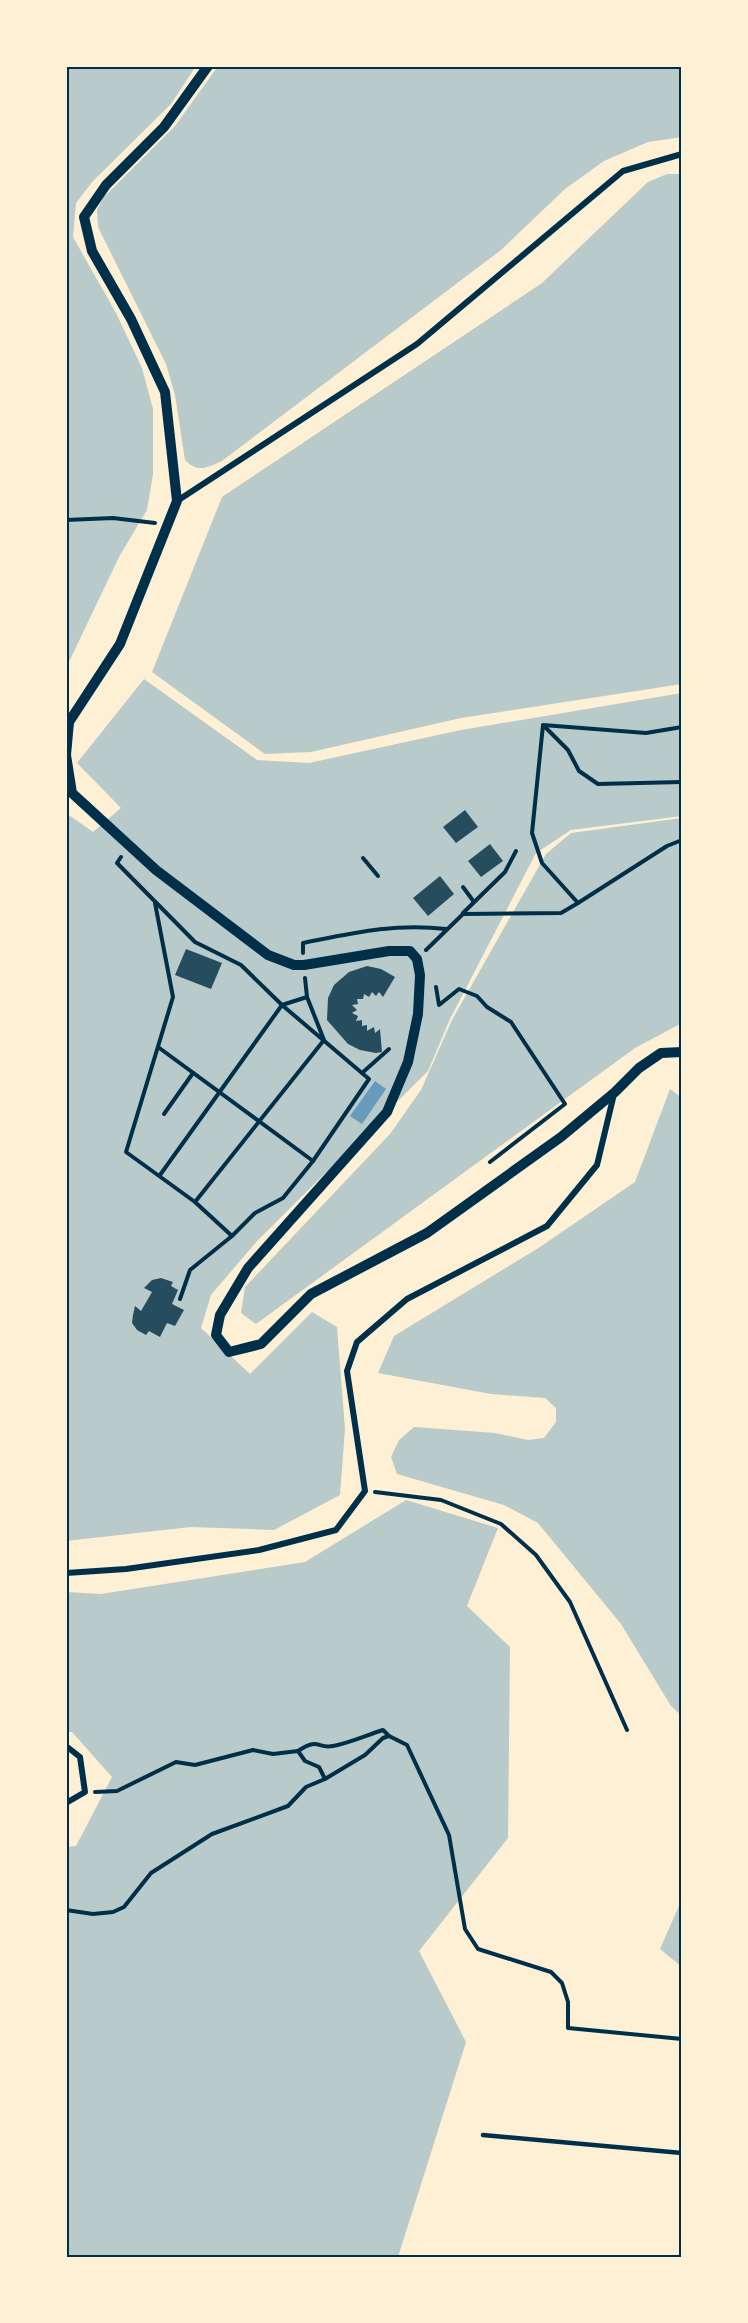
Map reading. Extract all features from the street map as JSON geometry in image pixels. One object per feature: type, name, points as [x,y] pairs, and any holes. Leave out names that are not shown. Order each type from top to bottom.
[{"type":"street","points":[[208,66],[164,127],[106,185],[84,217],[92,251],[131,319],[165,392],[177,501],[120,644],[69,722],[66,755],[72,793],[156,870],[268,955],[294,965],[304,965],[389,951],[410,951],[417,959],[420,975],[418,1014],[408,1062],[387,1112],[248,1268],[220,1315],[216,1335],[229,1352],[261,1344],[311,1294],[426,1233],[561,1137],[615,1092],[639,1068],[661,1053],[682,1052]]},
{"type":"street","points":[[177,501],[417,344],[623,171],[682,154]]},
{"type":"street","points":[[66,1573],[126,1569],[259,1550],[336,1530],[365,1491],[347,1371],[357,1342],[407,1299],[547,1226],[597,1166],[615,1092]]},
{"type":"street","points":[[66,1746],[80,1757],[85,1792],[66,1803]]},
{"type":"lane","points":[[483,2135],[682,2153]]},
{"type":"path","points":[[66,520],[113,518],[168,524]]},
{"type":"path","points":[[543,725],[646,733],[682,727]]},
{"type":"path","points":[[543,725],[568,750],[579,771],[598,784],[682,782]]},
{"type":"path","points":[[543,725],[532,833],[542,863],[578,903]]},
{"type":"path","points":[[463,914],[561,913],[667,846],[682,840]]},
{"type":"path","points":[[129,845],[117,863],[195,942],[242,965],[282,1005],[369,1079],[313,1161],[283,1198],[255,1213],[232,1236],[190,1270],[180,1299]]},
{"type":"path","points":[[417,959],[505,872],[516,851]]},
{"type":"path","points":[[363,858],[378,876]]},
{"type":"path","points":[[463,887],[474,902]]},
{"type":"path","points":[[155,902],[173,997],[126,1152],[195,1202],[232,1236]]},
{"type":"path","points":[[324,1040],[307,997],[303,944],[360,931],[412,925],[447,930]]},
{"type":"path","points":[[420,975],[433,970],[439,1005],[459,989],[477,996],[487,1007],[511,1022],[565,1104],[490,1162]]},
{"type":"path","points":[[159,1175],[282,1005],[307,997]]},
{"type":"path","points":[[195,1202],[324,1040]]},
{"type":"path","points":[[158,1047],[313,1161]]},
{"type":"path","points":[[362,1073],[389,1049]]},
{"type":"path","points":[[164,1114],[193,1073]]},
{"type":"path","points":[[365,1491],[441,1500],[501,1524],[536,1555],[570,1602],[627,1730]]},
{"type":"path","points":[[85,1792],[117,1791],[176,1762],[195,1765],[253,1750],[273,1754],[298,1751],[317,1742],[331,1747],[383,1730],[406,1745],[449,1835],[465,1929],[478,1949],[551,1972],[562,1983],[568,2002],[568,2028],[682,2039]]},
{"type":"path","points":[[66,1910],[93,1914],[113,1912],[124,1906],[151,1873],[212,1834],[288,1806],[306,1787],[325,1779],[365,1755],[383,1738],[389,1736]]},
{"type":"path","points":[[298,1751],[305,1761],[319,1767],[325,1779]]},
{"type":"shaded area","points":[[66,66],[196,66],[171,104],[93,181],[76,203],[73,237],[116,313],[142,368],[153,409],[153,474],[147,510],[120,555],[66,668]]},
{"type":"shaded area","points":[[218,66],[682,66],[682,137],[648,142],[604,161],[565,189],[501,250],[222,461],[198,468],[185,460],[175,395],[166,364],[98,227],[97,210],[104,197],[175,126]]},
{"type":"shaded area","points":[[667,174],[682,174],[682,684],[461,718],[311,752],[265,754],[152,672],[222,497],[542,283],[648,182]]},
{"type":"shaded area","points":[[144,679],[257,760],[309,763],[461,730],[682,693],[682,816],[571,830],[536,853],[450,1019],[428,1071],[257,1241],[211,1295],[201,1328],[250,1374],[312,1312],[337,1327],[345,1429],[340,1495],[274,1530],[191,1527],[66,1541],[66,813],[93,832],[121,808],[77,763]]},
{"type":"shaded area","points":[[682,818],[682,1023],[635,1048],[256,1324],[241,1313],[245,1287],[390,1134],[421,1090],[452,1020],[546,854],[571,833]]},
{"type":"shaded area","points":[[670,1089],[682,1098],[682,1716],[671,1706],[621,1624],[538,1523],[504,1505],[397,1474],[391,1457],[399,1440],[414,1427],[495,1433],[528,1440],[544,1438],[556,1422],[556,1408],[545,1398],[491,1394],[378,1373],[394,1336],[540,1247],[635,1182]]},
{"type":"shaded area","points":[[406,1500],[498,1528],[467,1606],[510,1647],[508,1838],[419,1951],[466,2042],[398,2257],[66,2257],[66,1847],[76,1846],[112,1777],[72,1732],[66,1732],[66,1592],[101,1594],[305,1562]]},
{"type":"shaded area","points":[[682,1899],[682,1967],[660,1949]]},
{"type":"water","points":[[375,1081],[386,1089],[362,1124],[350,1116]]},
{"type":"building","points":[[465,810],[478,827],[456,843],[443,827]]},
{"type":"building","points":[[490,844],[503,861],[481,877],[468,861]]},
{"type":"building","points":[[440,876],[454,894],[428,916],[413,898]]},
{"type":"building","points":[[186,949],[222,963],[211,989],[175,975]]},
{"type":"building","points":[[367,966],[381,969],[395,977],[383,997],[379,992],[376,996],[372,992],[369,997],[364,994],[363,999],[357,999],[358,1004],[352,1005],[357,1010],[352,1013],[358,1016],[356,1021],[362,1020],[362,1026],[367,1025],[367,1031],[374,1027],[375,1033],[380,1029],[382,1052],[376,1053],[360,1050],[348,1044],[327,1020],[328,998],[334,985],[349,972]]},
{"type":"building","points":[[161,1278],[173,1282],[171,1286],[178,1290],[172,1304],[184,1310],[175,1326],[167,1323],[160,1337],[149,1331],[146,1335],[137,1330],[132,1323],[135,1306],[141,1311],[152,1292],[144,1288],[152,1280]]}]
